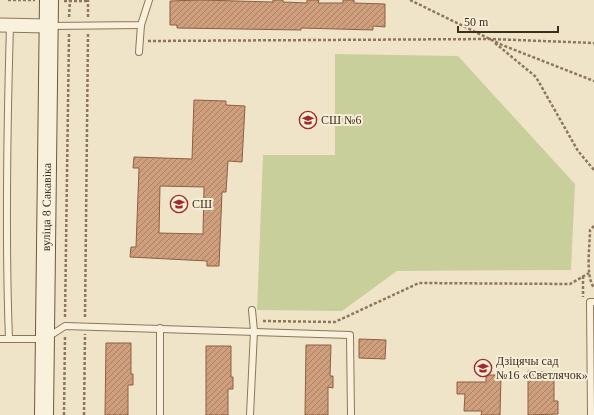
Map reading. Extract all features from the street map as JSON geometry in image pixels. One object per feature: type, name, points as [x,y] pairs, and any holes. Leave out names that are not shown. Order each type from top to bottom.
[{"type":"main road","name":"вуліца 8 Сакавіка","points":[[44,415],[49,0]]},
{"type":"street","points":[[5,25],[48,26]]},
{"type":"lane","points":[[139,52],[141,25],[149,0]]},
{"type":"lane","points":[[5,25],[9,339]]},
{"type":"lane","points":[[48,26],[141,25]]},
{"type":"lane","points":[[591,415],[590,302],[594,302]]},
{"type":"lane","points":[[250,415],[254,331],[252,310]]},
{"type":"lane","points":[[0,339],[45,339],[65,326],[350,335],[351,415]]},
{"type":"lane","points":[[160,328],[160,415]]},
{"type":"path","points":[[64,415],[70,0]]},
{"type":"path","points":[[88,0],[84,319],[92,319]]},
{"type":"path","points":[[410,0],[491,39],[594,82]]},
{"type":"path","points":[[491,39],[536,77],[578,151],[594,170]]},
{"type":"path","points":[[140,41],[491,39],[594,43]]},
{"type":"path","points":[[594,226],[590,230],[589,273],[589,281],[594,288]]},
{"type":"path","points":[[253,321],[335,322],[419,283],[570,284],[589,273]]},
{"type":"path","points":[[84,415],[85,326]]},
{"type":"green space","points":[[335,54],[458,56],[575,184],[571,270],[397,271],[342,311],[257,310],[263,155],[335,155]]},
{"type":"building","points":[[200,0],[273,2],[273,0],[283,0],[283,2],[307,3],[307,0],[319,0],[318,3],[343,3],[343,0],[354,0],[354,3],[385,4],[385,27],[373,26],[373,30],[301,28],[301,30],[177,28],[177,25],[170,25],[170,1]]},
{"type":"building","points":[[194,100],[226,101],[226,105],[245,106],[242,162],[228,161],[226,192],[222,192],[219,266],[207,266],[207,261],[130,257],[131,247],[136,247],[139,168],[133,168],[134,157],[192,159]],"holes":[[[160,186],[204,187],[203,234],[159,233]]]},
{"type":"building","points":[[359,339],[386,340],[385,359],[359,358]]},
{"type":"building","points":[[106,343],[131,343],[131,374],[133,374],[133,385],[128,385],[128,415],[105,415]]},
{"type":"building","points":[[306,345],[331,345],[330,376],[333,376],[333,388],[328,387],[328,415],[305,415]]},
{"type":"building","points":[[206,346],[231,346],[231,377],[233,377],[233,389],[228,389],[228,415],[206,415]]},
{"type":"building","points":[[528,371],[554,372],[554,401],[558,401],[558,414],[528,415]]},
{"type":"building","points":[[486,375],[501,375],[500,415],[481,415],[482,411],[464,411],[465,394],[457,394],[457,382],[486,382]]},
{"type":"place","name":"СШ №6","points":[[308,120]]},
{"type":"place","name":"СШ","points":[[179,204]]},
{"type":"place","name":"Дзіцячы сад №16 «Светлячок»","points":[[483,368]]}]
